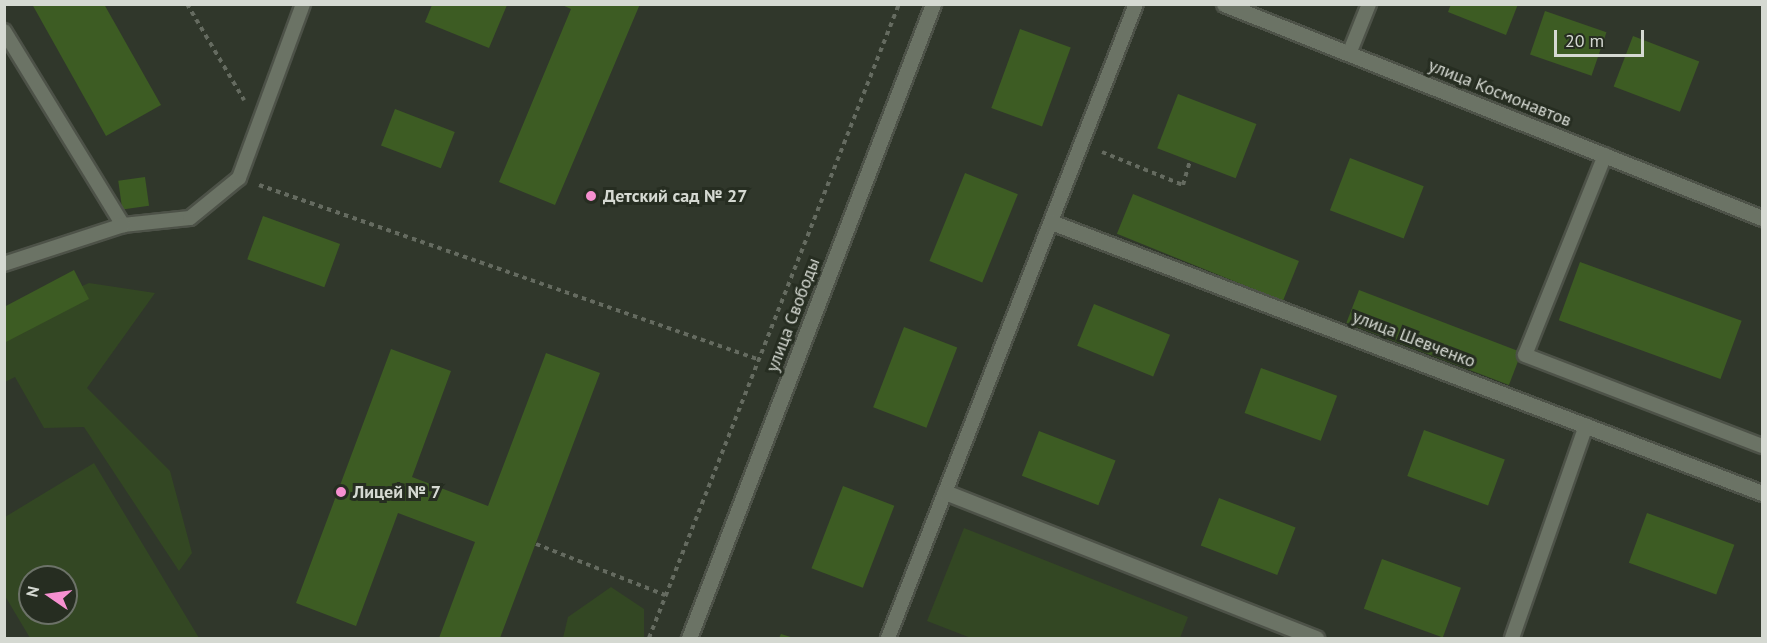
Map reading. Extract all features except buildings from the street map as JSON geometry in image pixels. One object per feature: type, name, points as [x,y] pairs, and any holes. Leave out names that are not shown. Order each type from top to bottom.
[{"type":"street","name":"улица Свободы","points":[[689,639],[933,4]]},
{"type":"street","name":"улица Космонавтов","points":[[1226,5],[1762,218]]},
{"type":"street","name":"улица Шевченко","points":[[1051,222],[1762,492]]},
{"type":"street","points":[[945,492],[1316,639]]},
{"type":"lane","points":[[4,264],[123,225],[190,218],[239,178],[262,128],[303,4]]},
{"type":"lane","points":[[888,639],[1136,4]]},
{"type":"lane","points":[[1349,54],[1369,4]]},
{"type":"lane","points":[[4,32],[123,225]]},
{"type":"lane","points":[[1605,155],[1525,355],[1762,446]]},
{"type":"lane","points":[[1512,639],[1586,425]]},
{"type":"path","points":[[187,4],[262,128]]},
{"type":"path","points":[[649,639],[757,359],[899,4]]},
{"type":"path","points":[[1082,144],[1183,185],[1190,160]]},
{"type":"path","points":[[239,178],[757,359]]},
{"type":"path","points":[[536,544],[665,595]]},
{"type":"green space","points":[[89,283],[155,293],[87,388],[170,471],[192,553],[179,571],[84,427],[44,428],[15,377],[5,382],[5,320]]},
{"type":"green space","points":[[94,463],[199,638],[30,638],[22,625],[78,625],[78,565],[18,565],[18,618],[5,596],[5,517]]},
{"type":"green space","points":[[964,528],[1188,617],[1180,638],[971,638],[927,621]]},
{"type":"green space","points":[[611,587],[644,609],[644,638],[563,638],[568,617]]},
{"type":"place","name":"Детский сад № 27","points":[[591,196]]},
{"type":"place","name":"Лицей № 7","points":[[341,492]]}]
